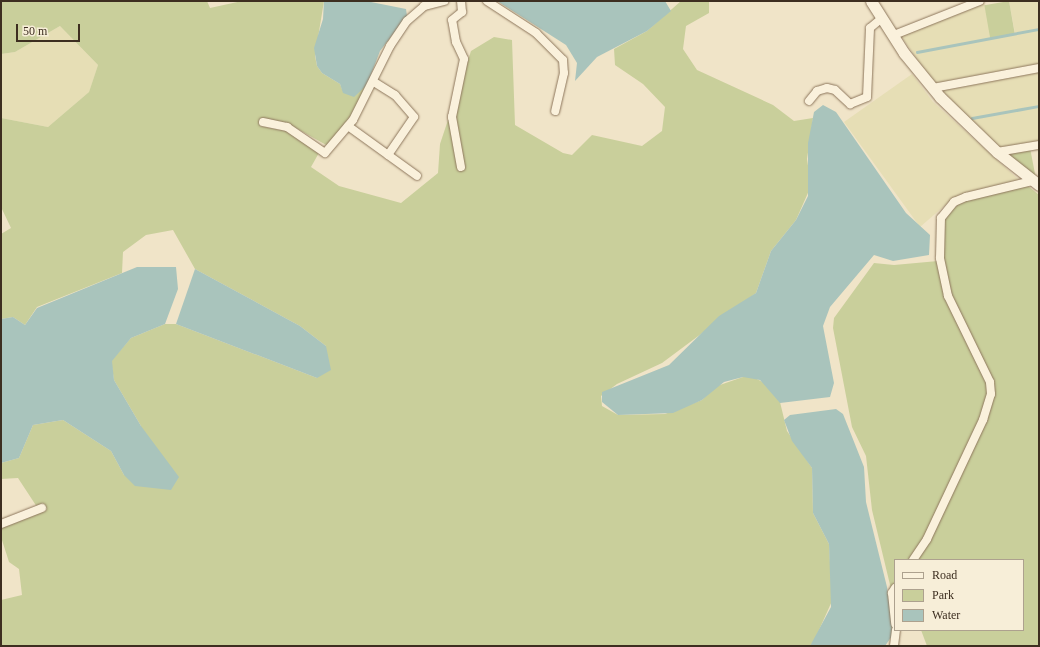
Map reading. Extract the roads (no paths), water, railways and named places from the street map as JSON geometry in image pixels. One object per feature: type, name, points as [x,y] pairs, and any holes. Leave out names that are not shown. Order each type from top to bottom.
[{"type":"street","points":[[263,122],[287,127],[325,154],[348,126],[374,82],[390,46],[407,21],[424,6],[444,1]]},
{"type":"street","points":[[461,1],[462,12],[452,20],[456,42],[464,59],[452,117],[461,168]]},
{"type":"street","points":[[487,1],[536,33],[563,60],[564,73],[555,111]]},
{"type":"street","points":[[871,1],[932,88],[997,152],[1035,183]]},
{"type":"street","points":[[894,35],[980,1]]},
{"type":"street","points":[[809,101],[817,91],[827,88],[834,90],[850,104],[867,97],[870,28],[882,18]]},
{"type":"street","points":[[932,88],[1039,68]]},
{"type":"street","points":[[374,82],[395,95],[414,117],[388,155]]},
{"type":"street","points":[[348,126],[417,176]]},
{"type":"street","points":[[997,152],[1039,145]]},
{"type":"street","points":[[914,559],[927,539],[983,420],[991,394],[990,382],[948,296],[940,258],[941,218],[954,202],[966,197],[1035,183]]},
{"type":"street","points":[[1,524],[42,508]]},
{"type":"street","points":[[894,646],[896,631]]},
{"type":"water","points":[[324,1],[366,1],[406,9],[407,16],[380,51],[367,85],[354,97],[343,93],[340,84],[322,73],[317,66],[314,48],[323,19]]},
{"type":"water","points":[[497,1],[665,1],[671,11],[647,31],[597,57],[575,81],[577,63],[566,45]]},
{"type":"water","points":[[823,105],[836,112],[906,213],[930,235],[929,255],[893,261],[874,255],[830,307],[823,326],[834,383],[830,397],[780,403],[760,380],[743,377],[724,382],[702,400],[673,413],[618,415],[602,402],[602,392],[669,365],[719,316],[756,293],[771,251],[796,220],[808,196],[808,143],[814,112]]},
{"type":"water","points":[[137,267],[176,267],[178,289],[165,324],[131,338],[112,361],[114,380],[141,426],[179,477],[171,490],[135,486],[124,475],[111,451],[63,420],[33,425],[19,458],[1,463],[1,319],[13,317],[25,325],[37,308]]},
{"type":"water","points":[[195,269],[300,326],[326,346],[331,370],[317,378],[176,324]]},
{"type":"water","points":[[836,409],[843,414],[864,467],[866,502],[887,587],[894,633],[885,646],[810,646],[831,607],[829,544],[813,513],[812,468],[792,441],[784,420],[790,415]]},
{"type":"waterway","points":[[917,52],[1039,29]]},
{"type":"waterway","points":[[972,118],[1039,106]]}]
